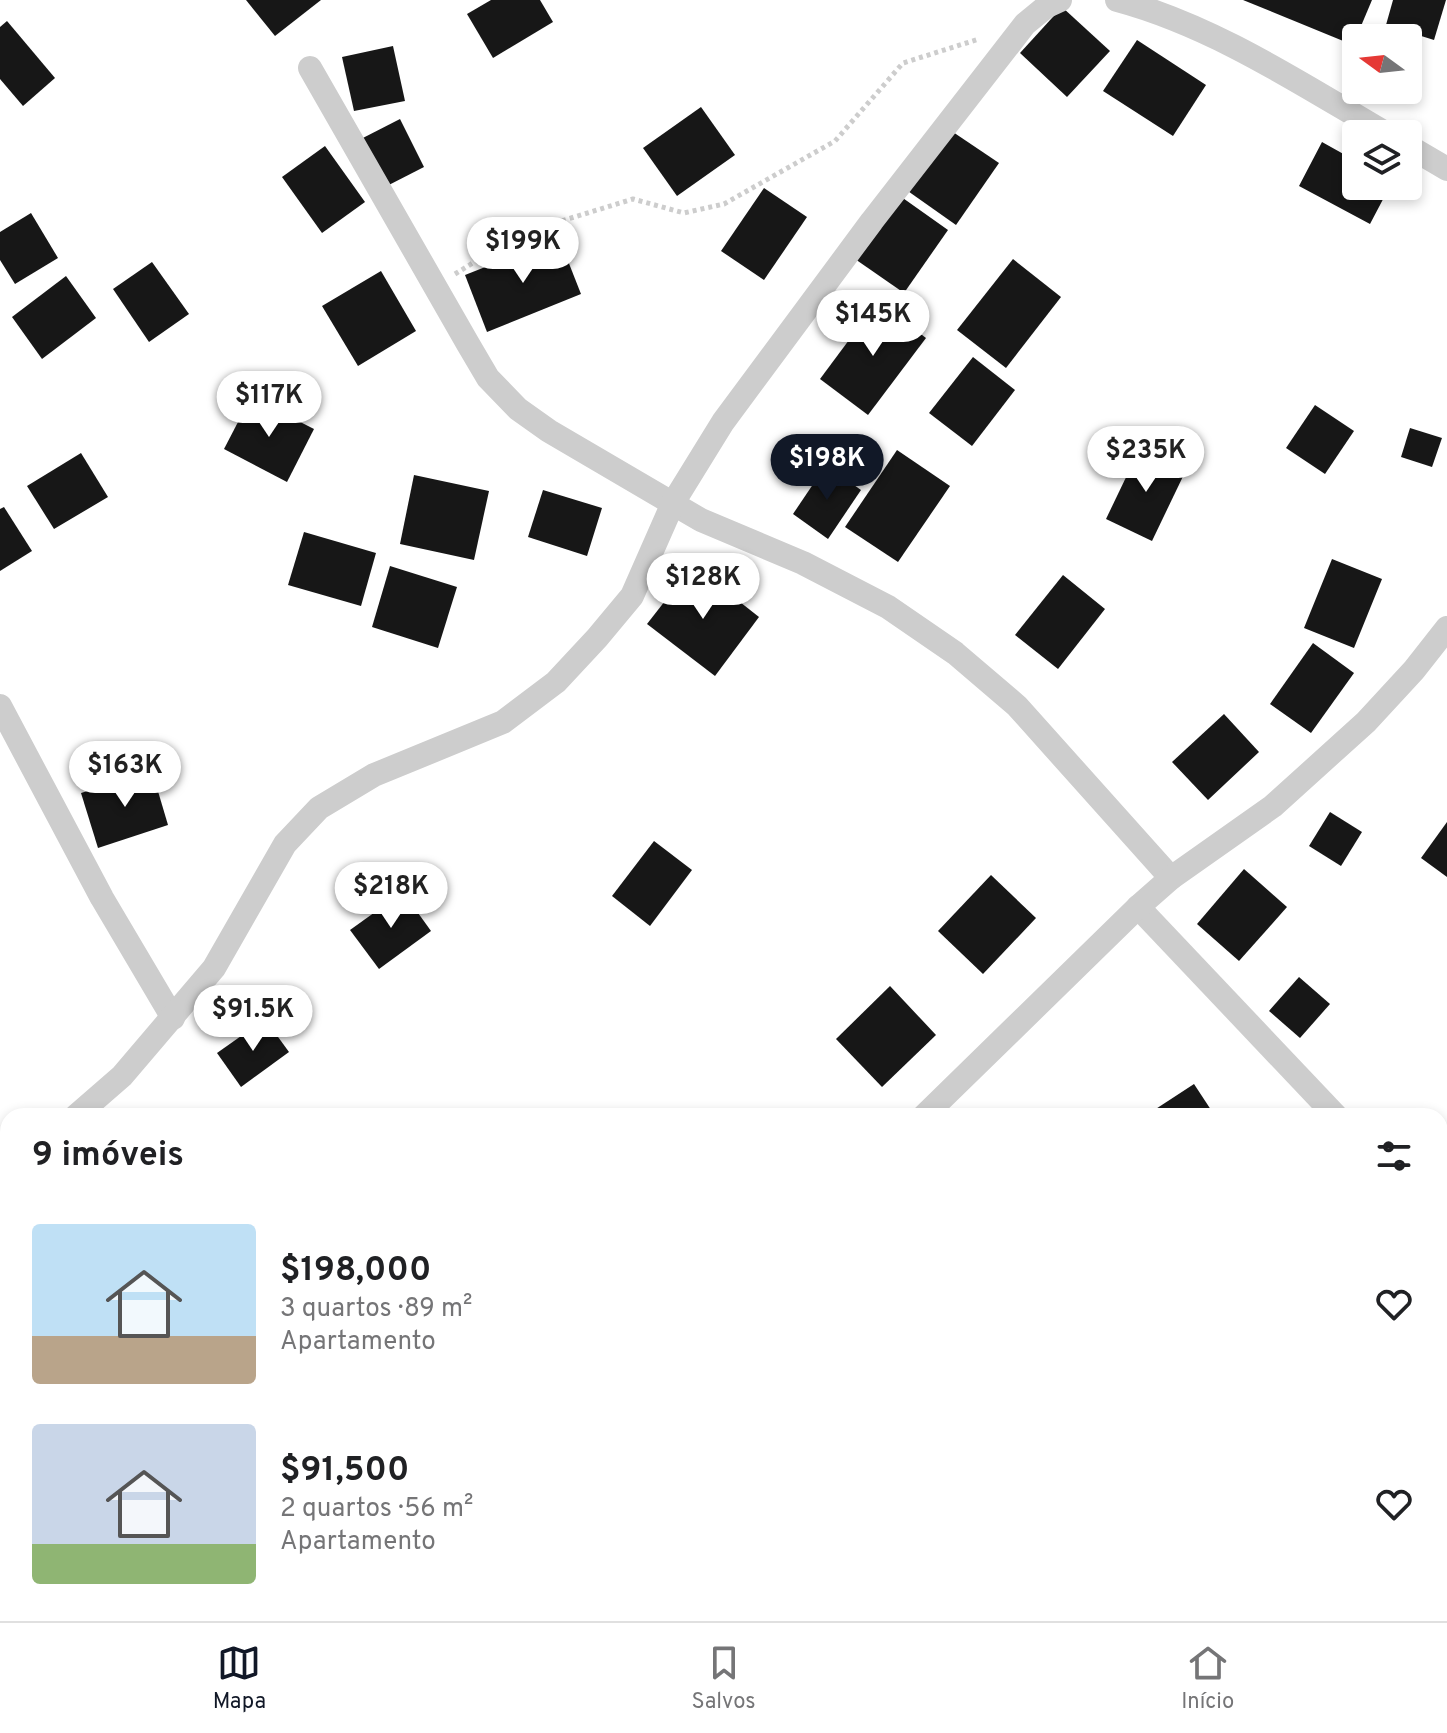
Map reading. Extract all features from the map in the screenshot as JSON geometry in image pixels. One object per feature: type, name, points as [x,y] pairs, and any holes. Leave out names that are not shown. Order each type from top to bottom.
[{"type":"street","points":[[85,1108],[122,1076],[214,968],[285,844],[319,808],[374,775],[503,722],[556,682],[632,596],[673,503],[723,422],[872,221],[1025,24],[1047,6],[1060,0]]},
{"type":"street","points":[[1117,0],[1185,24],[1244,52],[1363,120]]},
{"type":"street","points":[[310,68],[488,378],[518,409],[580,451],[701,520],[803,563],[846,585],[888,607],[955,653],[1017,706],[1171,878]]},
{"type":"street","points":[[1422,154],[1447,169]]},
{"type":"street","points":[[933,1108],[1138,907],[1171,878],[1285,796],[1366,722],[1414,670],[1447,628]]},
{"type":"street","points":[[0,706],[102,898],[173,1018]]},
{"type":"street","points":[[1138,907],[1328,1108]]},
{"type":"path","points":[[434,286],[497,248],[545,226],[633,199],[684,213],[724,204],[835,141],[903,63],[985,37]]},
{"type":"building","points":[[246,0],[321,0],[275,36]]},
{"type":"building","points":[[491,0],[540,0],[553,22],[493,58],[467,14]]},
{"type":"building","points":[[1243,0],[1372,0],[1362,24],[1342,24],[1342,40]]},
{"type":"building","points":[[1393,0],[1446,0],[1434,40],[1422,36],[1422,24],[1386,24]]},
{"type":"building","points":[[1062,7],[1110,51],[1067,97],[1020,53]]},
{"type":"building","points":[[7,21],[55,78],[23,106],[0,79],[0,27]]},
{"type":"building","points":[[1137,40],[1206,85],[1173,136],[1103,91]]},
{"type":"building","points":[[393,46],[405,101],[354,111],[342,57]]},
{"type":"building","points":[[701,107],[735,155],[677,196],[643,148]]},
{"type":"building","points":[[400,119],[424,167],[381,189],[357,141]]},
{"type":"building","points":[[947,128],[999,163],[956,225],[905,189]]},
{"type":"building","points":[[1322,142],[1342,153],[1342,200],[1383,200],[1370,224],[1299,186]]},
{"type":"building","points":[[325,146],[365,202],[322,233],[282,177]]},
{"type":"building","points":[[764,188],[807,217],[764,280],[721,251]]},
{"type":"building","points":[[900,196],[948,230],[904,293],[855,259]]},
{"type":"building","points":[[31,213],[58,258],[15,284],[0,260],[0,232]]},
{"type":"building","points":[[559,238],[581,294],[487,332],[465,275]]},
{"type":"building","points":[[1013,259],[1061,297],[1006,368],[957,330]]},
{"type":"building","points":[[152,262],[189,314],[149,342],[113,289]]},
{"type":"building","points":[[381,271],[416,331],[358,366],[322,306]]},
{"type":"building","points":[[66,276],[96,318],[42,359],[12,317]]},
{"type":"building","points":[[878,301],[926,338],[868,415],[820,379]]},
{"type":"building","points":[[973,357],[1015,390],[972,446],[929,413]]},
{"type":"building","points":[[251,397],[314,429],[287,482],[224,449]]},
{"type":"building","points":[[1315,405],[1354,431],[1325,474],[1286,448]]},
{"type":"building","points":[[1410,428],[1442,438],[1432,467],[1401,457]]},
{"type":"building","points":[[1141,446],[1187,468],[1152,541],[1106,519]]},
{"type":"building","points":[[897,450],[950,486],[898,562],[845,527]]},
{"type":"building","points":[[81,453],[108,497],[54,529],[27,486]]},
{"type":"building","points":[[826,465],[861,490],[828,539],[793,514]]},
{"type":"building","points":[[414,475],[489,491],[474,560],[400,544]]},
{"type":"building","points":[[543,490],[602,508],[587,556],[528,537]]},
{"type":"building","points":[[4,507],[32,551],[0,571],[0,509]]},
{"type":"building","points":[[304,532],[376,553],[361,606],[288,585]]},
{"type":"building","points":[[1332,559],[1382,579],[1354,648],[1304,628]]},
{"type":"building","points":[[693,565],[759,617],[715,676],[647,624]]},
{"type":"building","points":[[390,566],[457,587],[438,648],[372,627]]},
{"type":"building","points":[[1063,575],[1105,609],[1058,669],[1015,635]]},
{"type":"building","points":[[1313,643],[1354,673],[1311,733],[1270,704]]},
{"type":"building","points":[[1224,714],[1259,752],[1208,800],[1172,762]]},
{"type":"building","points":[[152,771],[168,825],[98,848],[81,793]]},
{"type":"building","points":[[1330,812],[1362,832],[1341,866],[1309,846]]},
{"type":"building","points":[[1447,822],[1447,877],[1421,858]]},
{"type":"building","points":[[654,841],[692,870],[650,926],[612,896]]},
{"type":"building","points":[[1244,869],[1287,907],[1239,961],[1197,924]]},
{"type":"building","points":[[991,875],[1036,918],[983,974],[938,931]]},
{"type":"building","points":[[403,892],[431,931],[379,969],[350,930]]},
{"type":"building","points":[[1299,977],[1330,1004],[1300,1038],[1269,1011]]},
{"type":"building","points":[[890,986],[936,1035],[882,1087],[836,1039]]},
{"type":"building","points":[[265,1019],[289,1052],[241,1087],[217,1053]]},
{"type":"building","points":[[1194,1084],[1210,1108],[1157,1108]]}]
